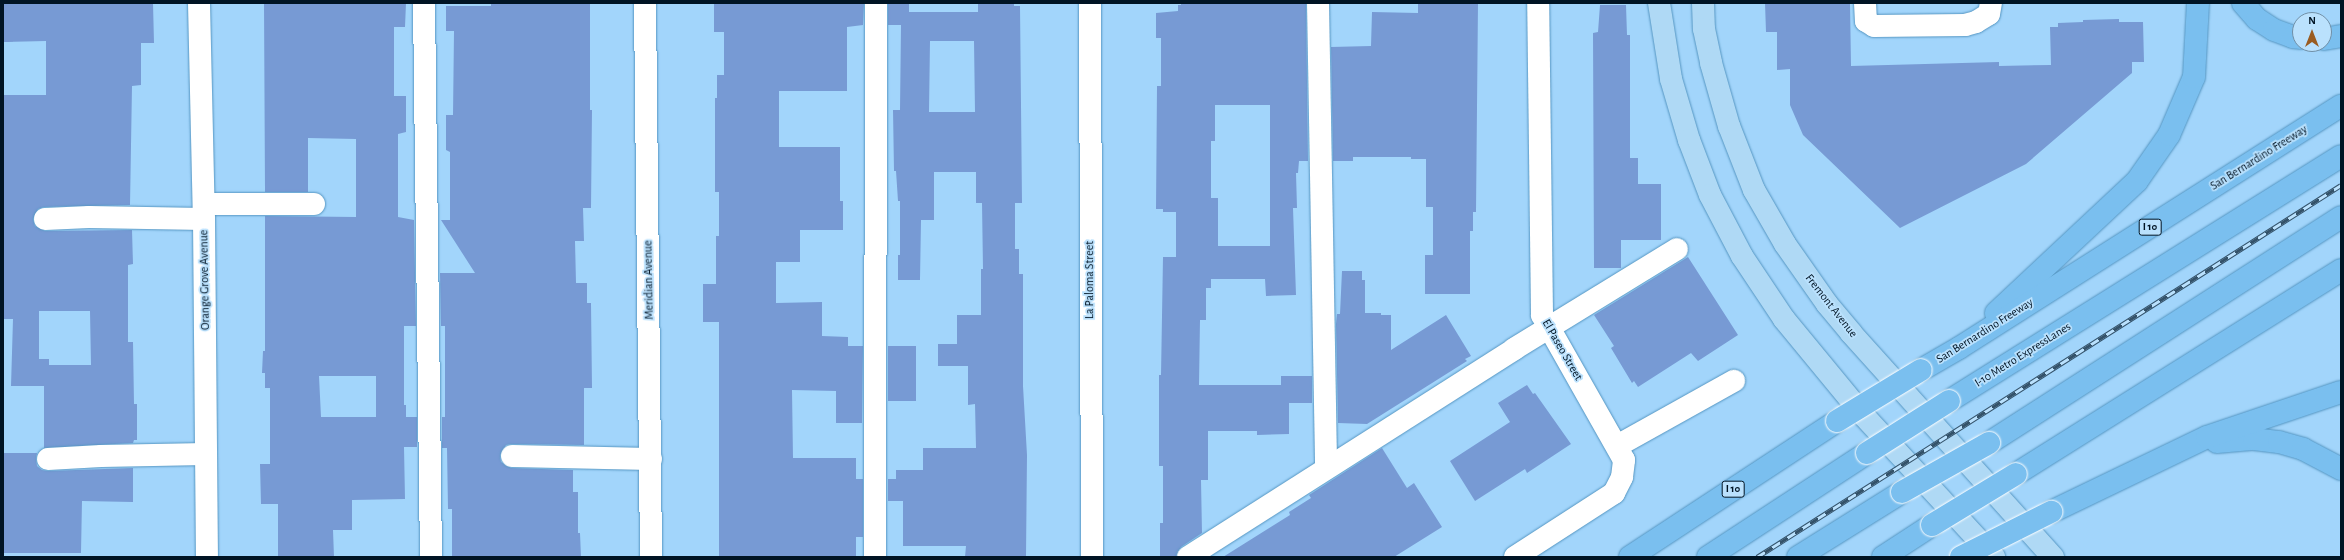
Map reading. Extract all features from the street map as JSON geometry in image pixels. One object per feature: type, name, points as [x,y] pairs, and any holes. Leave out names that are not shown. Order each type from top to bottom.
[{"type":"highway","points":[[1958,348],[2141,174],[2169,134],[2194,77],[2198,3]]},
{"type":"highway","points":[[2243,3],[2257,19],[2274,30],[2292,36]]},
{"type":"highway","name":"San Bernardino Freeway","points":[[1630,557],[1837,421],[1958,348],[2341,106]]},
{"type":"highway","name":"I-10 Metro ExpressLanes","points":[[1708,557],[1867,453],[2341,156]]},
{"type":"highway","points":[[1798,557],[1902,492],[1988,443],[2341,217]]},
{"type":"highway","points":[[2294,246],[2341,231]]},
{"type":"highway","points":[[1883,557],[2341,270]]},
{"type":"highway","points":[[1961,557],[2188,446],[2226,430],[2341,392]]},
{"type":"highway","points":[[2188,446],[2254,439],[2279,442],[2303,449],[2329,460],[2341,469]]},
{"type":"main road","points":[[1659,3],[1671,79],[1689,140],[1710,195],[1742,256],[1784,319],[1864,416],[1994,557]]},
{"type":"main road","name":"Fremont Avenue","points":[[1703,3],[1704,29],[1711,63],[1729,126],[1754,190],[1785,244],[1827,304],[1851,333],[2054,557]]},
{"type":"street","name":"Orange Grove Avenue","points":[[199,3],[204,212],[207,557]]},
{"type":"street","points":[[424,3],[431,557]]},
{"type":"street","name":"Meridian Avenue","points":[[646,3],[651,557]]},
{"type":"street","points":[[875,557],[876,3]]},
{"type":"street","name":"La Paloma Street","points":[[1090,3],[1092,557]]},
{"type":"street","points":[[1318,3],[1326,468]]},
{"type":"street","name":"El Paseo Street","points":[[1515,557],[1614,493],[1622,477],[1624,460],[1542,315],[1538,3]]},
{"type":"street","points":[[1865,3],[1866,21],[1874,26],[1965,25],[1976,22],[1989,14],[1991,3]]},
{"type":"street","points":[[45,219],[204,212],[314,204]]},
{"type":"street","points":[[1188,557],[1548,327],[1677,249]]},
{"type":"street","points":[[1617,446],[1734,381]]},
{"type":"street","points":[[48,460],[102,456],[206,454]]},
{"type":"street","points":[[512,456],[651,460]]},
{"type":"building","points":[[3,3],[153,3],[154,43],[141,43],[141,85],[132,86],[130,205],[44,207],[38,209],[33,219],[35,226],[45,231],[132,230],[133,264],[128,265],[128,342],[133,342],[134,404],[137,404],[137,440],[134,440],[133,443],[44,448],[44,386],[11,386],[13,319],[3,319],[3,95],[46,95],[46,41],[3,42]],"holes":[[[39,311],[90,311],[91,365],[49,365],[49,359],[39,359]]]},
{"type":"building","points":[[264,3],[406,3],[405,27],[394,27],[394,96],[406,96],[406,132],[398,134],[398,217],[414,220],[416,326],[404,326],[404,405],[406,405],[406,417],[417,417],[417,447],[404,447],[405,499],[352,500],[352,530],[333,530],[334,557],[278,557],[278,504],[261,504],[260,464],[270,464],[270,388],[265,388],[265,373],[262,373],[263,351],[265,351],[265,216],[356,217],[356,139],[308,138],[308,192],[265,192]],"holes":[[[319,376],[376,376],[376,417],[321,417]]]},
{"type":"building","points":[[491,3],[590,3],[590,110],[592,110],[591,208],[583,208],[584,241],[575,241],[576,283],[587,283],[587,303],[591,303],[592,388],[584,388],[584,445],[512,444],[506,445],[500,455],[501,462],[511,468],[573,470],[573,492],[578,492],[578,533],[580,533],[581,557],[452,557],[452,509],[448,509],[447,448],[442,448],[442,417],[445,417],[445,326],[441,326],[440,273],[475,273],[441,220],[450,220],[450,152],[446,150],[446,115],[453,115],[454,31],[446,31],[446,6],[491,6]]},
{"type":"building","points":[[714,3],[864,3],[863,25],[847,27],[847,91],[779,91],[779,147],[840,147],[840,201],[843,201],[843,230],[800,230],[800,262],[776,262],[776,303],[822,302],[822,336],[848,337],[848,346],[863,346],[862,423],[836,423],[836,391],[792,390],[793,458],[856,458],[856,479],[863,479],[863,537],[856,537],[856,557],[719,557],[719,322],[703,322],[703,284],[716,284],[716,236],[719,236],[719,192],[715,192],[715,98],[717,98],[717,75],[724,75],[724,32],[714,32]]},
{"type":"building","points":[[888,3],[909,3],[909,12],[978,12],[978,3],[1014,3],[1014,6],[1020,6],[1022,203],[1015,203],[1015,249],[1019,249],[1019,274],[1023,274],[1023,386],[1027,455],[1026,557],[965,557],[966,546],[903,546],[903,501],[888,501],[888,479],[896,479],[896,470],[923,470],[923,448],[976,448],[975,404],[968,405],[968,366],[938,366],[938,344],[957,344],[957,315],[981,315],[981,269],[983,269],[982,203],[976,203],[976,172],[934,172],[934,220],[921,220],[920,280],[898,280],[898,255],[900,255],[900,201],[898,201],[896,171],[894,171],[893,110],[900,110],[901,25],[888,25]],"holes":[[[930,41],[974,41],[975,112],[929,112]]]},
{"type":"building","points":[[1181,3],[1306,3],[1308,161],[1299,161],[1298,173],[1296,173],[1297,208],[1293,208],[1296,295],[1266,296],[1265,279],[1211,279],[1211,288],[1206,288],[1206,320],[1200,320],[1199,385],[1281,385],[1281,376],[1312,376],[1312,403],[1289,403],[1289,434],[1257,435],[1257,431],[1208,431],[1208,480],[1201,480],[1202,533],[1181,547],[1176,557],[1160,557],[1160,523],[1163,523],[1163,466],[1159,466],[1159,375],[1161,375],[1163,257],[1176,257],[1176,212],[1163,212],[1163,209],[1156,209],[1157,86],[1161,86],[1161,38],[1156,38],[1156,13],[1178,11],[1178,5],[1181,5]],"holes":[[[1215,105],[1270,105],[1270,246],[1218,246],[1218,198],[1211,198],[1211,141],[1215,141]]]},
{"type":"building","points":[[1418,3],[1478,3],[1476,212],[1473,212],[1473,231],[1470,231],[1470,294],[1425,294],[1425,255],[1433,255],[1433,207],[1426,207],[1426,159],[1411,159],[1411,157],[1353,157],[1353,161],[1333,161],[1331,47],[1371,46],[1372,12],[1418,13]]},
{"type":"building","points":[[1765,3],[1850,3],[1851,66],[1999,62],[1999,66],[2051,65],[2050,27],[2058,27],[2058,23],[2083,22],[2083,20],[2119,19],[2119,22],[2143,22],[2144,62],[2132,62],[2132,73],[2026,164],[1900,228],[1803,135],[1790,105],[1790,69],[1777,70],[1777,32],[1766,32]]},
{"type":"building","points":[[1600,5],[1626,5],[1627,35],[1630,35],[1630,158],[1638,158],[1638,184],[1661,184],[1661,240],[1621,240],[1621,268],[1594,268],[1593,33],[1598,32]]},
{"type":"building","points":[[1688,257],[1738,335],[1698,361],[1691,353],[1638,387],[1634,381],[1632,383],[1611,348],[1614,346],[1594,315]]},
{"type":"building","points":[[1342,271],[1362,271],[1362,280],[1365,280],[1365,313],[1381,313],[1381,315],[1391,315],[1391,350],[1446,315],[1471,356],[1465,359],[1467,361],[1367,424],[1338,423],[1336,324],[1337,314],[1340,314]]},
{"type":"building","points":[[888,346],[916,346],[916,401],[888,401]]},
{"type":"building","points":[[1527,385],[1533,394],[1535,393],[1571,444],[1527,473],[1525,469],[1475,501],[1450,461],[1510,422],[1498,403]]},
{"type":"building","points":[[1382,448],[1407,488],[1414,483],[1442,527],[1394,557],[1223,557],[1290,515],[1289,512],[1311,498],[1309,495]]},
{"type":"building","points":[[3,453],[37,453],[37,466],[42,470],[48,471],[133,468],[133,502],[82,501],[81,553],[3,553]]},
{"type":"railway","points":[[1757,557],[2341,185]]}]
